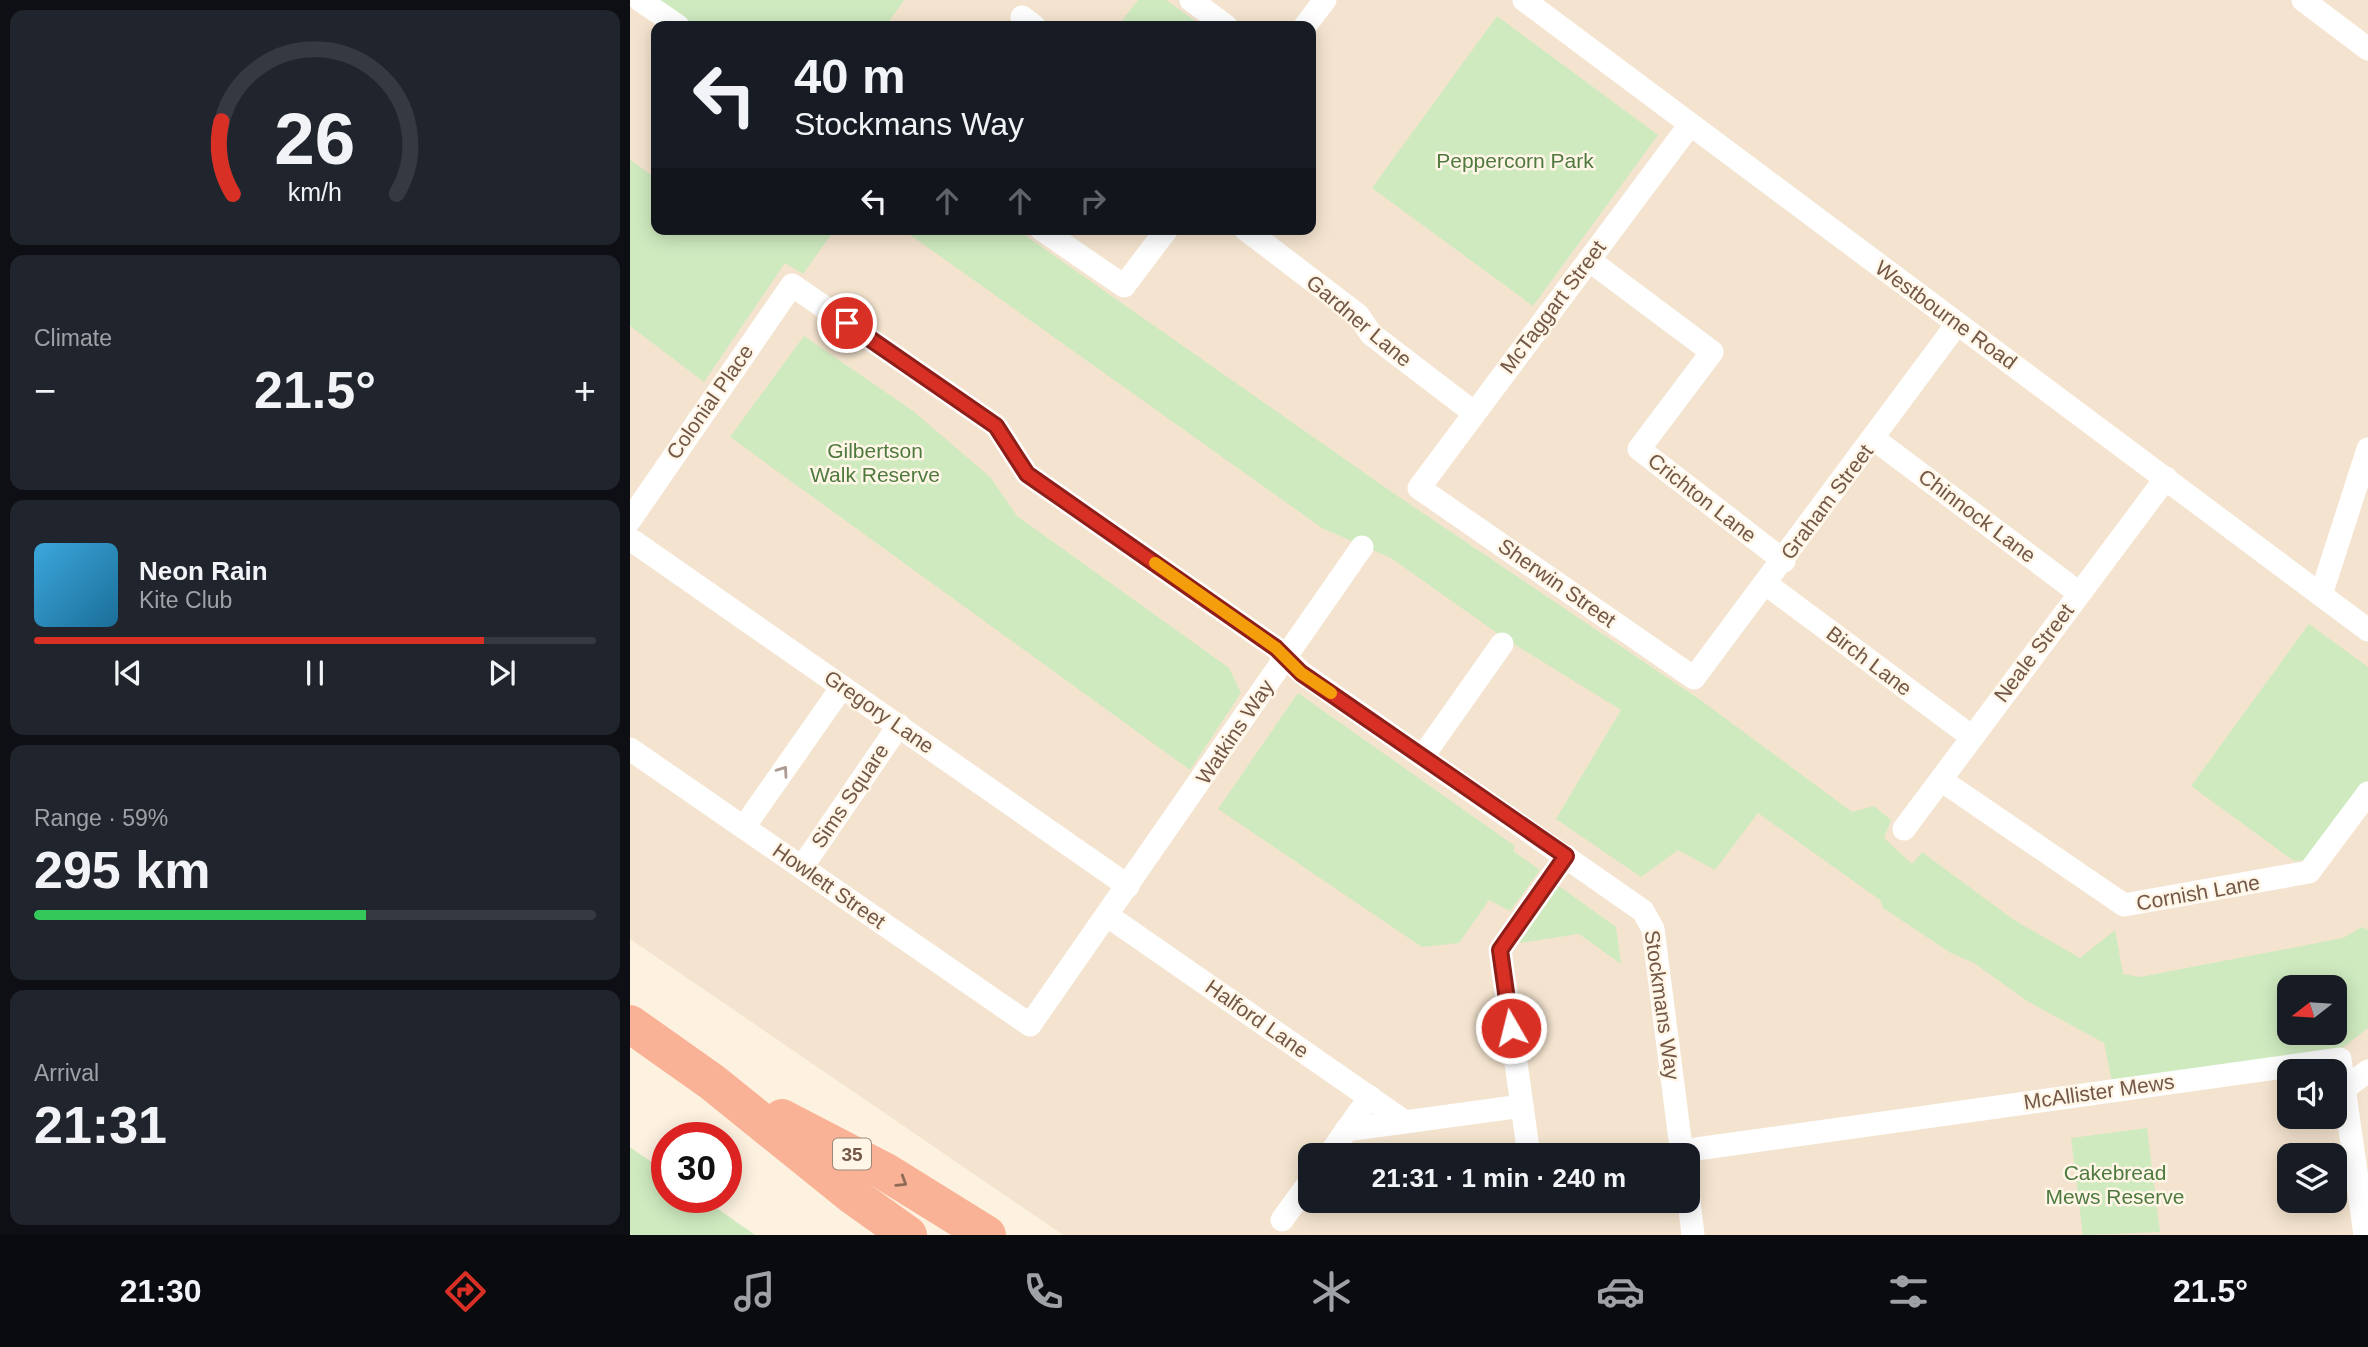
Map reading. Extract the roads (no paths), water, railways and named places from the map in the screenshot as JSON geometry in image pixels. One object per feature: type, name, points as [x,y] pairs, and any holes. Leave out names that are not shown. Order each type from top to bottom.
[{"type":"highway","name":"35","points":[[630,1024],[712,1082],[852,1195],[908,1235]]},
{"type":"highway","name":"35","points":[[712,1082],[884,1171],[987,1235]]},
{"type":"street","points":[[640,0],[671,21]]},
{"type":"street","points":[[1191,0],[1219,21]]},
{"type":"street","points":[[1309,21],[1325,0]]},
{"type":"street","name":"Westbourne Road","points":[[1524,0],[1689,126],[2368,630]]},
{"type":"street","points":[[2303,0],[2368,49]]},
{"type":"street","name":"McTaggart Street","points":[[1419,488],[1689,126]]},
{"type":"street","points":[[1050,235],[1124,286],[1162,235]]},
{"type":"street","name":"Gardner Lane","points":[[1253,235],[1360,316],[1371,334],[1474,412]]},
{"type":"street","name":"Crichton Lane","points":[[1589,260],[1712,352],[1639,449],[1784,561]]},
{"type":"street","name":"Colonial Place","points":[[630,520],[792,285]]},
{"type":"street","name":"Stockmans Way","points":[[792,285],[996,426],[1027,474],[1286,658],[1301,673],[1643,911],[1652,925],[1681,1143]]},
{"type":"street","name":"Graham Street","points":[[1694,678],[1784,561],[1957,324]]},
{"type":"street","name":"Chinnock Lane","points":[[1874,439],[2079,593]]},
{"type":"street","points":[[2321,595],[2368,449]]},
{"type":"street","name":"Neale Street","points":[[1903,829],[2165,478]]},
{"type":"street","name":"Sherwin Street","points":[[1419,488],[1694,678]]},
{"type":"street","name":"Gregory Lane","points":[[630,539],[1128,886]]},
{"type":"street","name":"Watkins Way","points":[[1027,1024],[1034,1022],[1362,547]]},
{"type":"street","name":"Birch Lane","points":[[1766,584],[1972,737]]},
{"type":"street","points":[[1423,756],[1502,644]]},
{"type":"street","points":[[744,827],[842,687]]},
{"type":"street","name":"Sims Square","points":[[802,867],[899,725]]},
{"type":"street","name":"Howlett Street","points":[[630,749],[1027,1024]]},
{"type":"street","name":"Cornish Lane","points":[[1941,780],[2124,905],[2309,872],[2368,793]]},
{"type":"street","points":[[1527,1143],[1500,950],[1566,856]]},
{"type":"street","name":"Halford Lane","points":[[1108,916],[1405,1122]]},
{"type":"street","name":"McAllister Mews","points":[[1700,1150],[2277,1068]]},
{"type":"street","points":[[2347,1087],[2368,1071]]},
{"type":"street","points":[[1337,1143],[1370,1097]]},
{"type":"street","points":[[1346,1130],[1522,1105]]},
{"type":"street","name":"McAllister Mews","points":[[2347,1110],[2365,1235]]},
{"type":"street","points":[[1282,1220],[1298,1199]]},
{"type":"street","points":[[1690,1213],[1693,1235]]},
{"type":"park label","name":"Peppercorn Park","points":[[1515,161]]},
{"type":"park label","name":"Gilbertson Walk Reserve","points":[[875,463]]},
{"type":"park label","name":"Cakebread Mews Reserve","points":[[2115,1185]]}]
